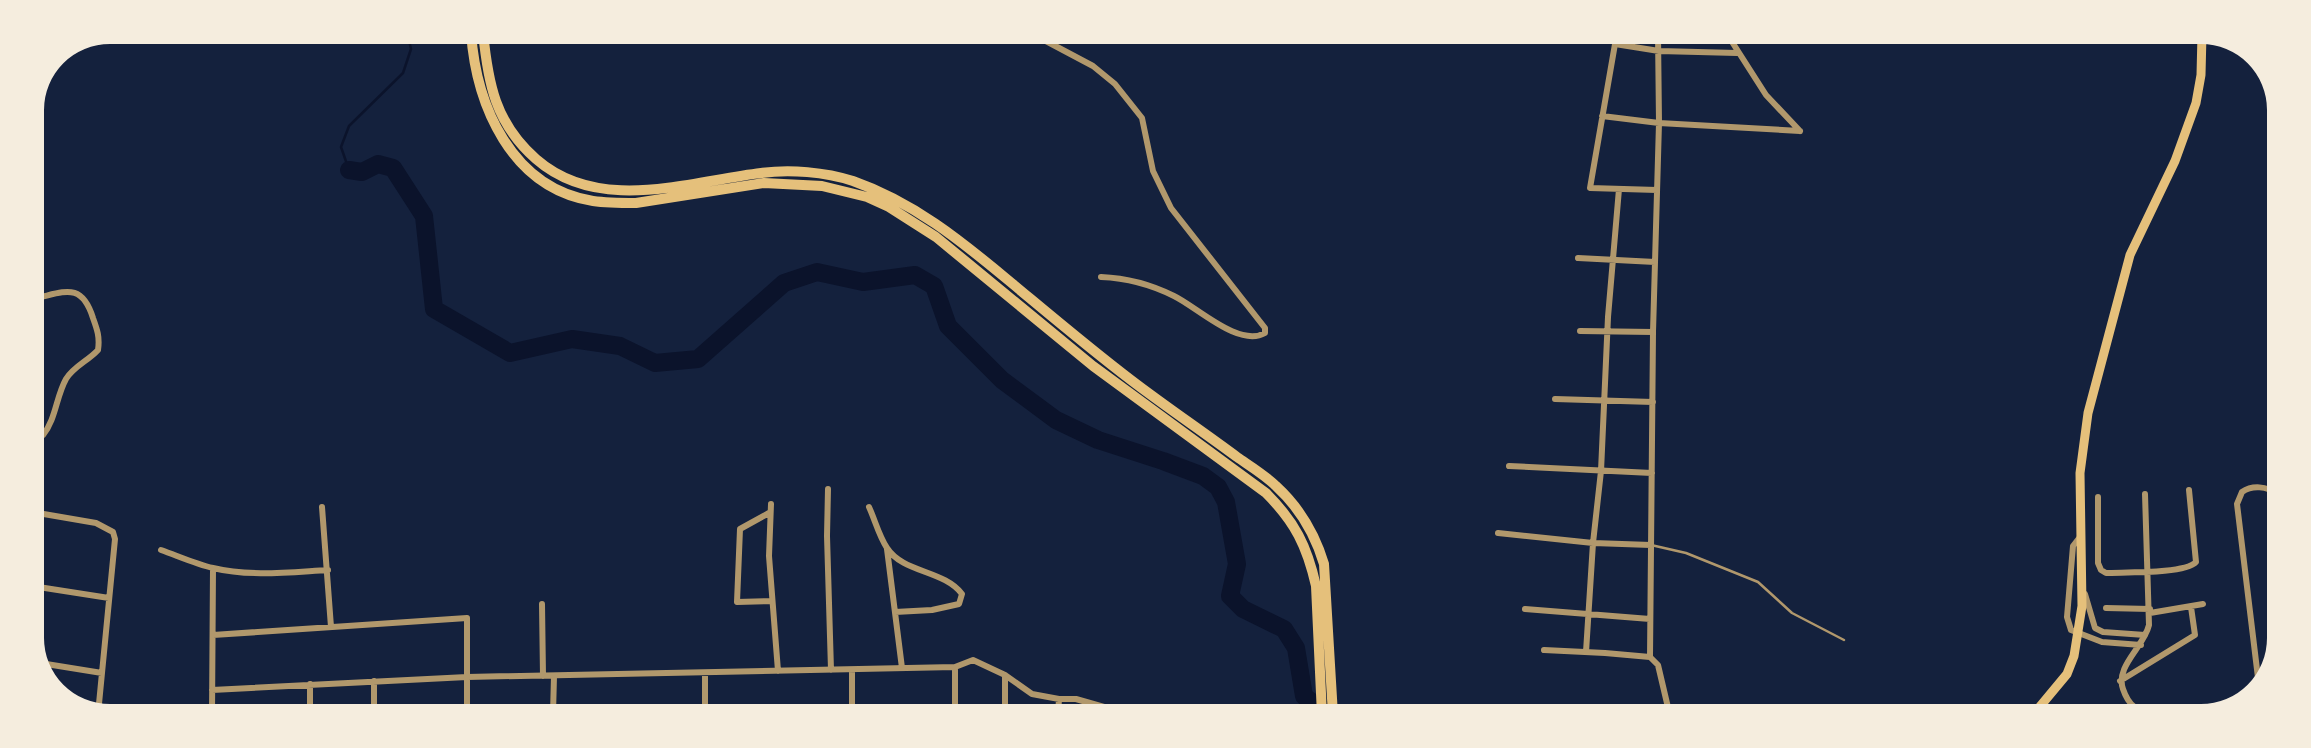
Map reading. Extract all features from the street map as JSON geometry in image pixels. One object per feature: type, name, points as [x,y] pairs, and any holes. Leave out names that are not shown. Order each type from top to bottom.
[{"type":"highway","points":[[473,44],[479,84],[489,115],[513,154],[550,185],[575,197],[616,203],[636,203],[764,183],[822,186],[867,197],[889,207],[936,237],[1093,366],[1236,456],[1275,484],[1302,515],[1319,546],[1326,669],[1331,704]]},
{"type":"highway","points":[[484,44],[489,81],[500,114],[524,148],[558,175],[594,189],[616,191],[673,187],[764,172],[823,174],[889,195],[944,228],[1227,464],[1266,493],[1283,510],[1307,550],[1322,586]]},
{"type":"highway","points":[[1323,704],[1326,669]]},
{"type":"main road","points":[[2042,704],[2067,674],[2074,656],[2082,606],[2080,472],[2088,413],[2130,255],[2175,161],[2196,103],[2201,75],[2202,44]]},
{"type":"street","points":[[1052,44],[1093,66],[1115,84],[1142,118],[1153,171],[1171,208],[1265,328],[1265,333],[1261,336],[1245,336],[1225,328],[1174,296],[1138,281],[1101,278]]},
{"type":"street","points":[[1657,190],[1590,188],[1615,44],[1659,51],[1737,53]]},
{"type":"street","points":[[1650,657],[1659,44]]},
{"type":"street","points":[[1602,116],[1659,123],[1800,131],[1766,94],[1732,44]]},
{"type":"street","points":[[1586,652],[1619,189]]},
{"type":"street","points":[[1578,258],[1655,262]]},
{"type":"street","points":[[44,297],[75,292],[88,302],[100,338],[98,349],[71,372],[65,381],[49,427],[44,434]]},
{"type":"street","points":[[1580,331],[1653,332]]},
{"type":"street","points":[[1555,399],[1653,402]]},
{"type":"street","points":[[1509,467],[1652,473]]},
{"type":"street","points":[[2257,673],[2237,504],[2242,492],[2252,487],[2267,489]]},
{"type":"street","points":[[828,488],[831,670]]},
{"type":"street","points":[[2098,497],[2098,563],[2101,570],[2106,573],[2146,571],[2190,567],[2196,562],[2189,490]]},
{"type":"street","points":[[2129,704],[2120,681],[2126,665],[2141,645],[2150,611],[2146,571],[2145,494]]},
{"type":"street","points":[[771,504],[772,601],[778,671]]},
{"type":"street","points":[[322,507],[331,627]]},
{"type":"street","points":[[869,508],[887,549],[902,668]]},
{"type":"street","points":[[769,513],[740,529],[737,602],[772,601]]},
{"type":"street","points":[[44,514],[96,523],[113,532],[116,548],[99,704]]},
{"type":"street","points":[[1498,533],[1592,543],[1651,545]]},
{"type":"street","points":[[2080,537],[2073,546],[2067,617],[2073,632],[2102,642],[2141,645]]},
{"type":"street","points":[[887,549],[899,560],[958,589],[962,594],[959,604],[932,610],[895,612]]},
{"type":"street","points":[[161,550],[214,568],[273,573],[328,570]]},
{"type":"street","points":[[212,704],[214,568]]},
{"type":"street","points":[[2081,582],[2095,628],[2103,632],[2145,635]]},
{"type":"street","points":[[44,588],[109,598]]},
{"type":"street","points":[[542,604],[542,676]]},
{"type":"street","points":[[2106,608],[2150,611],[2203,604]]},
{"type":"street","points":[[2120,681],[2195,635],[2190,607]]},
{"type":"street","points":[[1525,608],[1650,619]]},
{"type":"street","points":[[213,635],[467,618],[467,704]]},
{"type":"street","points":[[1544,650],[1650,657],[1658,665],[1667,704]]},
{"type":"street","points":[[212,690],[467,677],[955,667],[973,660],[1005,675],[1032,694],[1076,699],[1089,704]]},
{"type":"street","points":[[50,665],[102,673]]},
{"type":"street","points":[[955,667],[955,704]]},
{"type":"street","points":[[852,670],[852,704]]},
{"type":"street","points":[[705,673],[705,704]]},
{"type":"street","points":[[1005,675],[1005,704]]},
{"type":"street","points":[[553,704],[554,676]]},
{"type":"street","points":[[374,681],[374,704]]},
{"type":"street","points":[[310,684],[310,704]]},
{"type":"street","points":[[1059,699],[1059,704]]},
{"type":"lane","points":[[1651,545],[1686,554],[1758,582],[1792,613],[1844,640]]},
{"type":"waterway","points":[[349,170],[341,147],[349,126],[403,73],[411,49],[410,44]]},
{"type":"waterway","points":[[349,170],[362,172],[378,164],[393,168],[424,216],[434,309],[510,353],[572,339],[620,346],[655,363],[698,359],[784,283],[817,272],[863,282],[915,275],[934,286],[948,326],[1002,380],[1056,420],[1098,440],[1203,476],[1218,487],[1226,502],[1237,564],[1230,596],[1243,609],[1284,629],[1296,648],[1304,696],[1314,704]]}]
